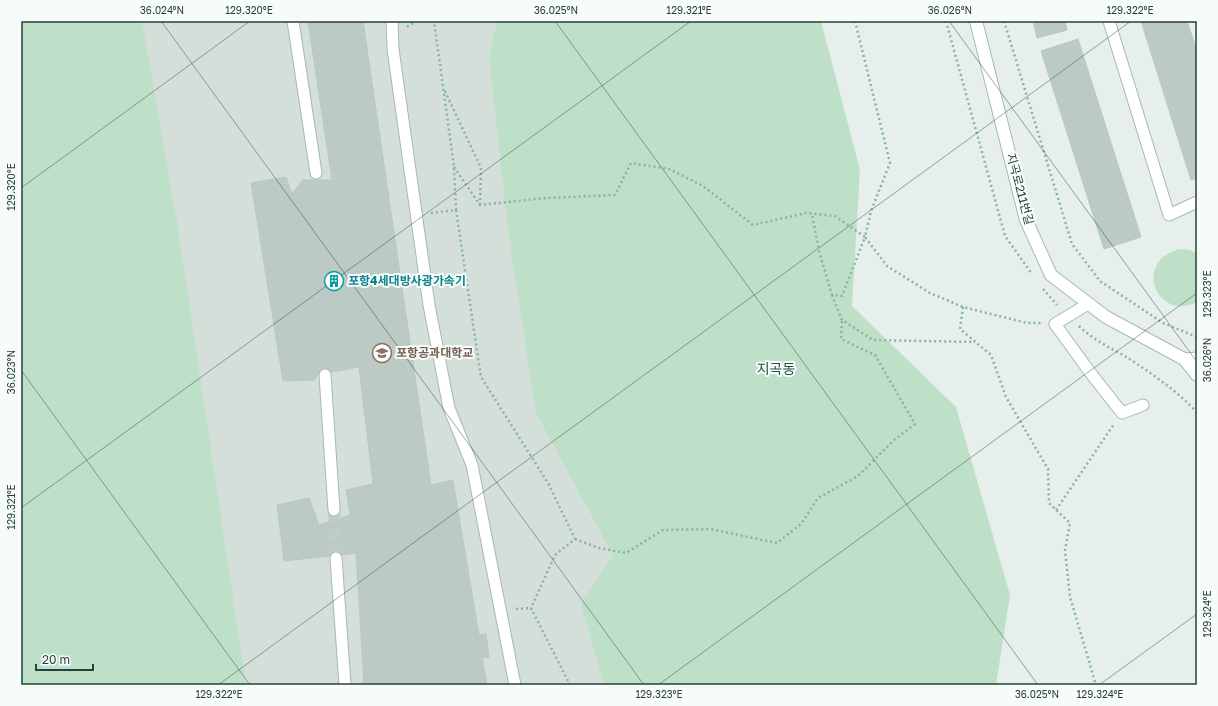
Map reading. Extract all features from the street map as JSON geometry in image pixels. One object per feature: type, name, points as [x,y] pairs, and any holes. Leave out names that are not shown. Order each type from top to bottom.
[{"type":"main road","name":"지곡로211번길","points":[[976,21],[1026,220],[1051,276],[1106,317],[1184,359],[1197,375]]},
{"type":"lane","points":[[293,21],[316,173]]},
{"type":"lane","points":[[392,21],[393,49],[429,305],[449,408],[472,466],[515,685]]},
{"type":"lane","points":[[1109,21],[1169,215],[1197,202]]},
{"type":"lane","points":[[1088,304],[1055,324],[1122,413],[1143,406]]},
{"type":"lane","points":[[1184,359],[1197,358]]},
{"type":"lane","points":[[326,376],[334,510]]},
{"type":"lane","points":[[336,558],[345,685]]},
{"type":"path","points":[[434,21],[454,167],[456,210],[481,377],[548,483],[575,539],[599,548],[626,553],[663,530],[710,529],[777,543],[801,524],[818,498],[858,476],[894,440],[915,424],[875,355],[841,339],[842,320],[832,295],[819,251],[812,214]]},
{"type":"path","points":[[832,295],[842,296],[865,237],[871,211],[890,163],[855,21]]},
{"type":"path","points":[[1004,21],[1072,244],[1100,281],[1163,323],[1197,338]]},
{"type":"path","points":[[444,88],[481,168],[480,205]]},
{"type":"path","points":[[480,205],[546,198],[615,195],[630,163],[669,168],[703,186],[753,225],[806,213],[835,216],[865,237],[887,266],[930,292],[963,307],[1028,322],[1055,324]]},
{"type":"path","points":[[454,167],[480,205]]},
{"type":"path","points":[[417,214],[456,210]]},
{"type":"path","points":[[963,307],[960,329],[991,355],[1006,397],[1048,469],[1049,503],[1070,523],[1065,550],[1070,597],[1096,685]]},
{"type":"path","points":[[842,320],[873,340],[975,342]]},
{"type":"path","points":[[1129,359],[1189,403],[1197,413]]},
{"type":"path","points":[[1056,510],[1122,413]]},
{"type":"path","points":[[570,685],[531,608],[555,555],[575,539]]},
{"type":"shaded area","name":"포항공과대학교","points":[[21,21],[716,21],[772,685],[21,685]]},
{"type":"green space","points":[[21,21],[142,21],[178,228],[246,685],[21,685]]},
{"type":"green space","points":[[497,21],[821,21],[860,170],[852,306],[956,407],[1010,595],[996,685],[604,685],[581,604],[613,555],[536,413],[509,237],[489,57]]},
{"type":"green space","points":[[1180,249],[1190,250],[1197,253],[1197,302],[1183,306],[1171,304],[1162,298],[1156,288],[1154,277],[1156,265],[1165,256]]},
{"type":"building","name":"포항4세대방사광가속기","points":[[308,21],[363,21],[431,485],[453,480],[479,635],[486,634],[489,657],[482,658],[487,685],[364,685],[356,553],[284,561],[277,505],[309,498],[319,525],[350,515],[346,490],[373,484],[359,367],[317,375],[315,380],[283,381],[251,183],[286,177],[292,194],[303,180],[332,180]]},
{"type":"building","points":[[1033,21],[1065,21],[1067,30],[1037,38]]},
{"type":"building","points":[[1141,21],[1187,21],[1197,51],[1197,178],[1191,180]]},
{"type":"building","points":[[1078,39],[1141,237],[1104,249],[1041,51]]},
{"type":"tunnel","points":[[334,510],[336,558]]},
{"type":"place","name":"포항4세대방사광가속기","points":[[334,281]]},
{"type":"place","name":"포항공과대학교","points":[[382,353]]},
{"type":"district","name":"지곡동","points":[[776,369]]}]
